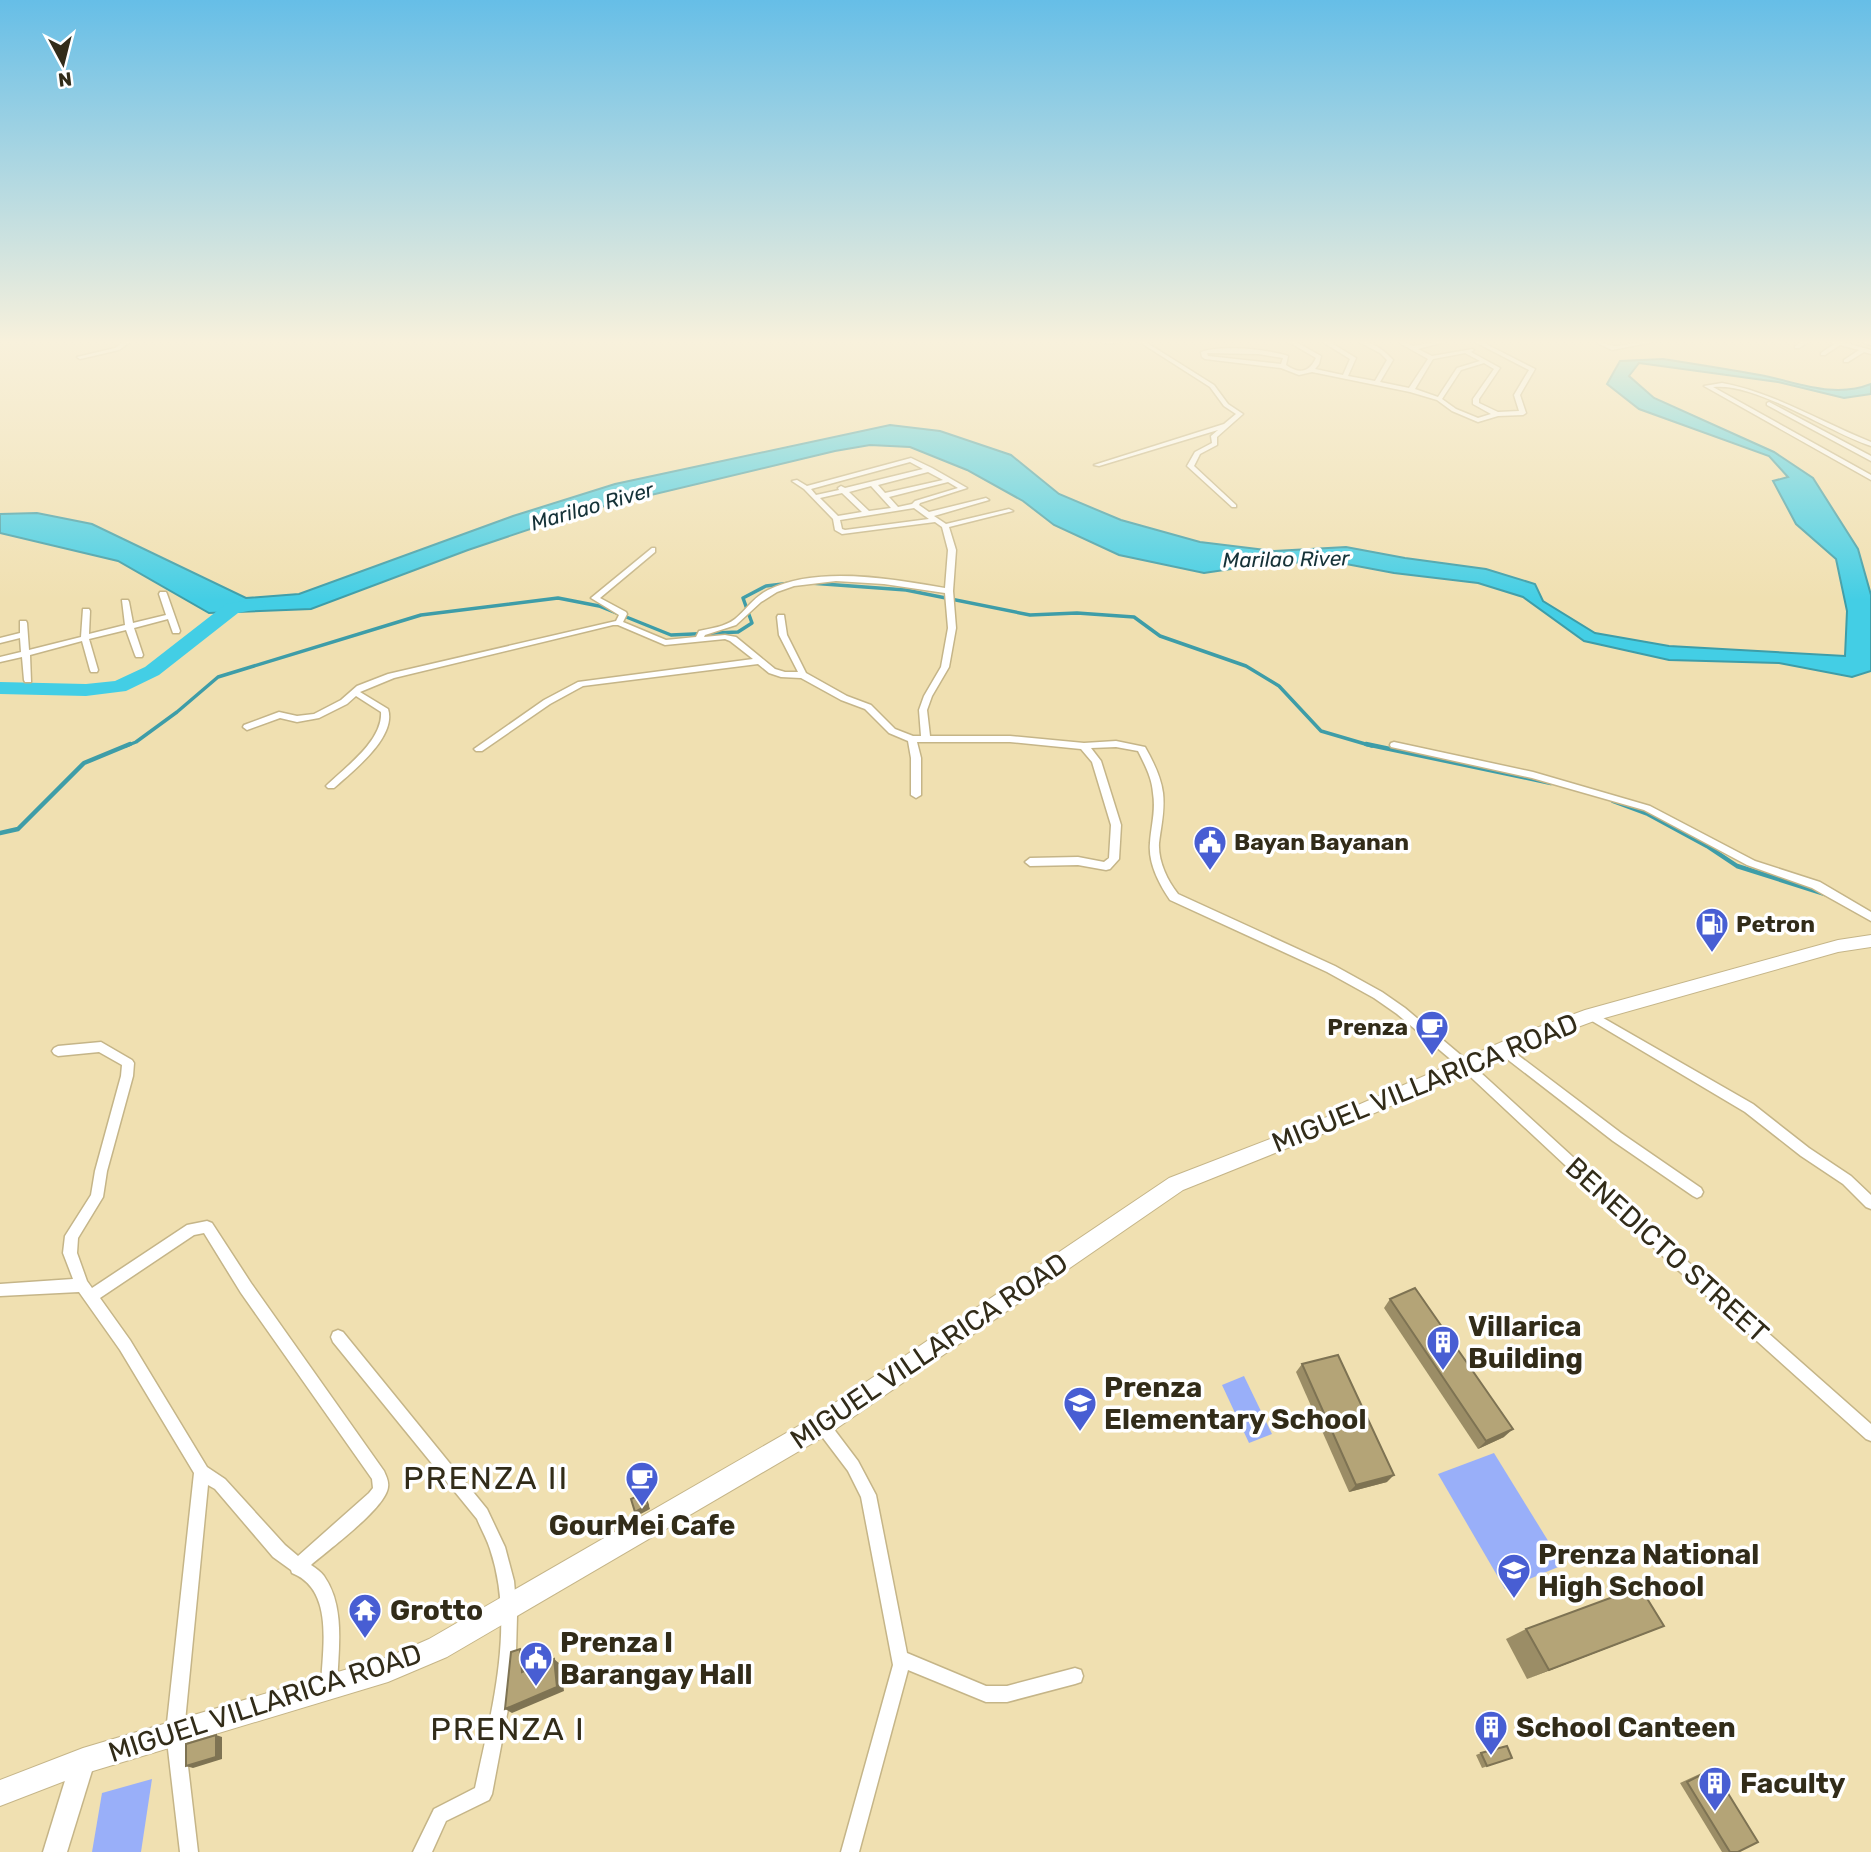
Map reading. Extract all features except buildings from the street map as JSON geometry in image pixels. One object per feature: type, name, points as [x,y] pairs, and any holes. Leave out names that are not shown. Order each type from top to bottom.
[{"type":"main road","name":"MIGUEL VILLARICA ROAD","points":[[0,1793],[83,1761],[329,1688],[388,1669],[438,1648],[822,1425],[1177,1185],[1352,1115],[1502,1049],[1591,1015],[1838,946],[1871,941]]},
{"type":"street","points":[[1097,465],[1218,427]]},
{"type":"street","points":[[1222,427],[1214,436],[1215,444],[1197,453],[1191,466],[1234,506]]},
{"type":"street","points":[[1781,427],[1871,478]]},
{"type":"street","points":[[1814,427],[1871,459]]},
{"type":"street","points":[[1834,427],[1871,444]]},
{"type":"street","points":[[1811,444],[1854,438]]},
{"type":"street","points":[[806,488],[911,460],[964,490],[917,502],[915,506],[836,518]]},
{"type":"street","points":[[815,497],[930,469]]},
{"type":"street","points":[[833,480],[867,513]]},
{"type":"street","points":[[883,496],[950,480]]},
{"type":"street","points":[[795,481],[806,488],[836,518],[839,530],[845,532],[931,517],[986,500]]},
{"type":"street","points":[[873,484],[896,509]]},
{"type":"street","points":[[915,506],[945,526],[952,550],[949,596],[952,628],[945,667],[923,710],[926,738]]},
{"type":"street","points":[[945,526],[1009,511]]},
{"type":"street","points":[[619,623],[623,614],[595,598],[653,550]]},
{"type":"street","points":[[698,641],[702,633],[738,620],[762,595],[795,583],[850,581],[949,596]]},
{"type":"street","points":[[163,594],[176,631]]},
{"type":"street","points":[[125,602],[139,654]]},
{"type":"street","points":[[86,611],[85,638],[94,670]]},
{"type":"street","points":[[0,660],[170,615]]},
{"type":"street","points":[[781,617],[783,635],[803,674],[844,698],[867,707],[892,731],[912,739],[916,758],[916,795]]},
{"type":"street","points":[[23,623],[28,680]]},
{"type":"street","points":[[247,727],[279,715],[297,719],[316,716],[360,688],[391,676],[619,623],[665,643],[725,637],[733,639],[759,661],[784,675],[803,674]]},
{"type":"street","points":[[0,641],[25,634]]},
{"type":"street","points":[[479,749],[547,702],[580,684],[759,661]]},
{"type":"street","points":[[331,786],[377,741],[387,719],[385,711],[356,693]]},
{"type":"street","name":"BENEDICTO STREET","points":[[912,739],[1010,739],[1084,746],[1136,746],[1146,754],[1158,792],[1159,815],[1154,846],[1157,864],[1174,897],[1362,985],[1401,1011],[1465,1065],[1674,1258],[1871,1434]]},
{"type":"street","points":[[1394,745],[1533,775],[1647,808],[1751,863],[1816,885],[1871,917]]},
{"type":"street","points":[[1030,862],[1078,861],[1106,866],[1114,859],[1116,825],[1096,761],[1084,746]]},
{"type":"street","points":[[1591,1015],[1749,1108],[1805,1152],[1847,1180],[1871,1203]]},
{"type":"street","points":[[58,1051],[101,1047],[128,1063],[97,1197],[77,1225],[70,1244],[74,1268],[86,1291],[125,1345],[202,1472],[220,1484],[279,1551],[318,1580],[328,1601],[331,1624],[329,1688]]},
{"type":"street","points":[[1502,1049],[1617,1137],[1697,1192]]},
{"type":"street","points":[[0,1290],[86,1291],[192,1229],[207,1227],[246,1288],[379,1476],[381,1485],[373,1501],[317,1547],[298,1567]]},
{"type":"street","points":[[338,1337],[482,1514],[492,1530],[510,1605],[510,1653],[483,1794],[440,1815],[422,1852]]},
{"type":"street","points":[[822,1425],[853,1466],[868,1495],[901,1665],[850,1852]]},
{"type":"street","points":[[189,1852],[175,1732],[202,1472]]},
{"type":"street","points":[[900,1658],[986,1695],[1007,1694],[1075,1676]]},
{"type":"street","points":[[55,1852],[83,1761]]},
{"type":"shaded area","points":[[1244,1376],[1272,1434],[1249,1443],[1222,1385]]},
{"type":"shaded area","points":[[1494,1453],[1563,1565],[1505,1589],[1438,1474]]},
{"type":"shaded area","points":[[152,1779],[141,1852],[92,1852],[102,1793]]},
{"type":"water","name":"Marilao River","points":[[879,427],[910,427],[940,431],[1011,455],[1059,494],[1121,520],[1200,542],[1274,551],[1346,547],[1486,569],[1535,584],[1543,601],[1595,633],[1669,646],[1845,656],[1847,611],[1836,559],[1796,524],[1773,481],[1788,477],[1769,456],[1690,427],[1719,427],[1774,452],[1813,478],[1858,549],[1871,595],[1871,671],[1852,677],[1779,663],[1669,660],[1584,641],[1523,597],[1478,583],[1394,573],[1330,561],[1265,564],[1204,573],[1119,555],[1054,525],[1023,501],[967,470],[910,447],[870,445],[835,451],[584,511],[468,550],[311,609],[209,613],[118,561],[0,533],[0,514],[37,513],[92,524],[246,598],[299,594],[513,516],[615,484]]},
{"type":"waterway","points":[[126,746],[136,742],[177,712],[218,677],[421,615],[558,598],[599,606],[671,635],[738,632],[752,623],[743,598],[766,586],[791,583]]},
{"type":"waterway","points":[[810,583],[906,590],[1030,615],[1077,613],[1134,617],[1160,636],[1246,666],[1279,686],[1321,731],[1372,746]]},
{"type":"waterway","points":[[0,688],[86,690],[119,687],[152,671],[232,608],[257,604]]},
{"type":"waterway","points":[[0,833],[18,829],[84,763],[130,744]]},
{"type":"waterway","points":[[1366,744],[1551,783]]},
{"type":"waterway","points":[[1613,801],[1648,814],[1707,846],[1737,866],[1825,894]]},
{"type":"place","name":"Bayan Bayanan","points":[[1210,872]]},
{"type":"place","name":"Petron","points":[[1712,954]]},
{"type":"place","name":"Prenza","points":[[1432,1057]]},
{"type":"place","name":"Villarica Building","points":[[1443,1372]]},
{"type":"place","name":"Prenza Elementary School","points":[[1080,1433]]},
{"type":"place","name":"GourMei Cafe","points":[[642,1508]]},
{"type":"place","name":"Prenza National High School","points":[[1514,1600]]},
{"type":"place","name":"Grotto","points":[[365,1640]]},
{"type":"place","name":"Prenza I Barangay Hall","points":[[536,1688]]},
{"type":"place","name":"School Canteen","points":[[1491,1757]]},
{"type":"place","name":"Faculty","points":[[1715,1813]]},
{"type":"district","name":"PRENZA II","points":[[486,1478]]},
{"type":"district","name":"PRENZA I","points":[[508,1729]]}]
